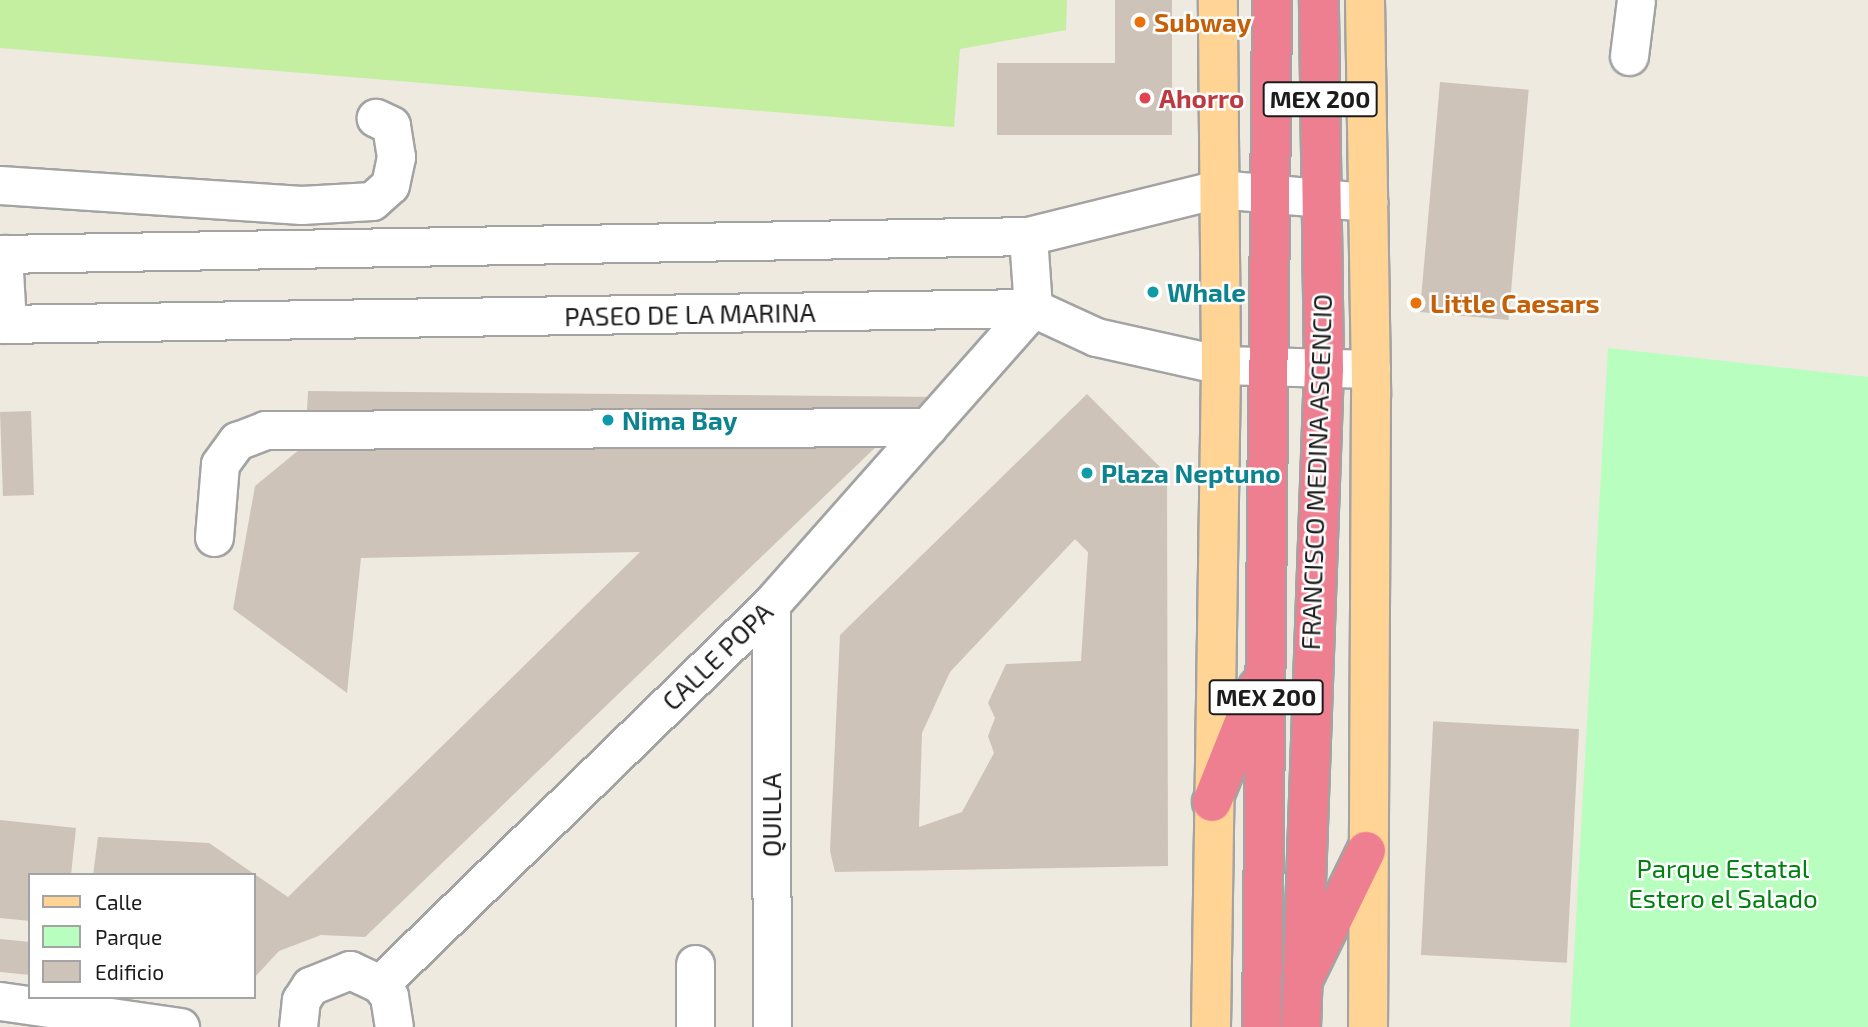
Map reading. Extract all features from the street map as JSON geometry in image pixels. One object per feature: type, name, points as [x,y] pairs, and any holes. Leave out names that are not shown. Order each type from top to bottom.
[{"type":"highway","name":"FRANCISCO MEDINA ASCENCIO","points":[[1262,1027],[1273,367],[1272,0]]},
{"type":"highway","name":"FRANCISCO MEDINA ASCENCIO","points":[[1301,1027],[1300,986],[1324,369],[1319,0]]},
{"type":"highway","points":[[1212,802],[1266,665]]},
{"type":"highway","points":[[1300,986],[1366,851]]},
{"type":"main road","points":[[1211,1027],[1212,802],[1221,365],[1218,0]]},
{"type":"main road","name":"FRANCISCO MEDINA ASCENCIO","points":[[1365,0],[1371,369],[1366,851],[1368,1027]]},
{"type":"street","points":[[1629,56],[1636,0]]},
{"type":"street","points":[[0,185],[301,205],[372,201],[390,186],[396,157],[391,125],[376,118]]},
{"type":"street","points":[[3,324],[1,254],[1028,236],[1218,189],[1368,202]]},
{"type":"street","points":[[1028,236],[1033,308]]},
{"type":"street","name":"PASEO DE LA MARINA","points":[[3,324],[1033,308],[1096,337],[1221,365],[1371,369]]},
{"type":"street","name":"CALLE POPA","points":[[380,984],[771,604],[1033,308]]},
{"type":"street","points":[[214,537],[220,464],[236,440],[265,430],[928,428]]},
{"type":"street","name":"QUILLA","points":[[771,604],[772,1027]]},
{"type":"street","points":[[695,964],[695,1027]]},
{"type":"street","points":[[298,1027],[301,1000],[317,979],[350,970],[380,984],[390,996],[394,1027]]},
{"type":"street","points":[[0,1001],[180,1027]]},
{"type":"green space","points":[[0,0],[1067,0],[1066,30],[960,49],[954,127],[0,48]]},
{"type":"green space","name":"Parque Estatal Estero el Salado","points":[[1608,348],[1868,377],[1868,1027],[1570,1027]]},
{"type":"building","points":[[1115,0],[1172,0],[1172,135],[997,135],[997,63],[1115,63]]},
{"type":"building","points":[[1440,82],[1529,90],[1509,320],[1420,312]]},
{"type":"building","points":[[308,391],[941,397],[880,443],[365,937],[321,935],[279,951],[256,976],[256,875],[288,897],[640,552],[361,558],[347,693],[233,609],[255,486],[305,445]]},
{"type":"building","points":[[1087,394],[1167,474],[1168,866],[835,872],[830,851],[840,635]],"holes":[[[1075,539],[1088,552],[1081,661],[1006,664],[988,703],[995,718],[988,736],[994,753],[962,812],[919,827],[922,733],[950,672]]]},
{"type":"building","points":[[31,411],[34,495],[3,496],[0,412]]},
{"type":"building","points":[[1433,721],[1579,729],[1567,963],[1421,955]]},
{"type":"building","points":[[0,820],[76,828],[71,873],[28,873],[28,921],[0,918]]},
{"type":"building","points":[[98,837],[209,843],[253,873],[93,873]]},
{"type":"building","points":[[0,939],[28,942],[28,975],[0,972]]},
{"type":"place","name":"Subway","points":[[1140,22]]},
{"type":"place","name":"Ahorro","points":[[1145,98]]},
{"type":"place","name":"Whale","points":[[1153,292]]},
{"type":"place","name":"Little Caesars","points":[[1416,303]]},
{"type":"place","name":"Nima Bay","points":[[608,420]]},
{"type":"place","name":"Plaza Neptuno","points":[[1087,473]]}]
